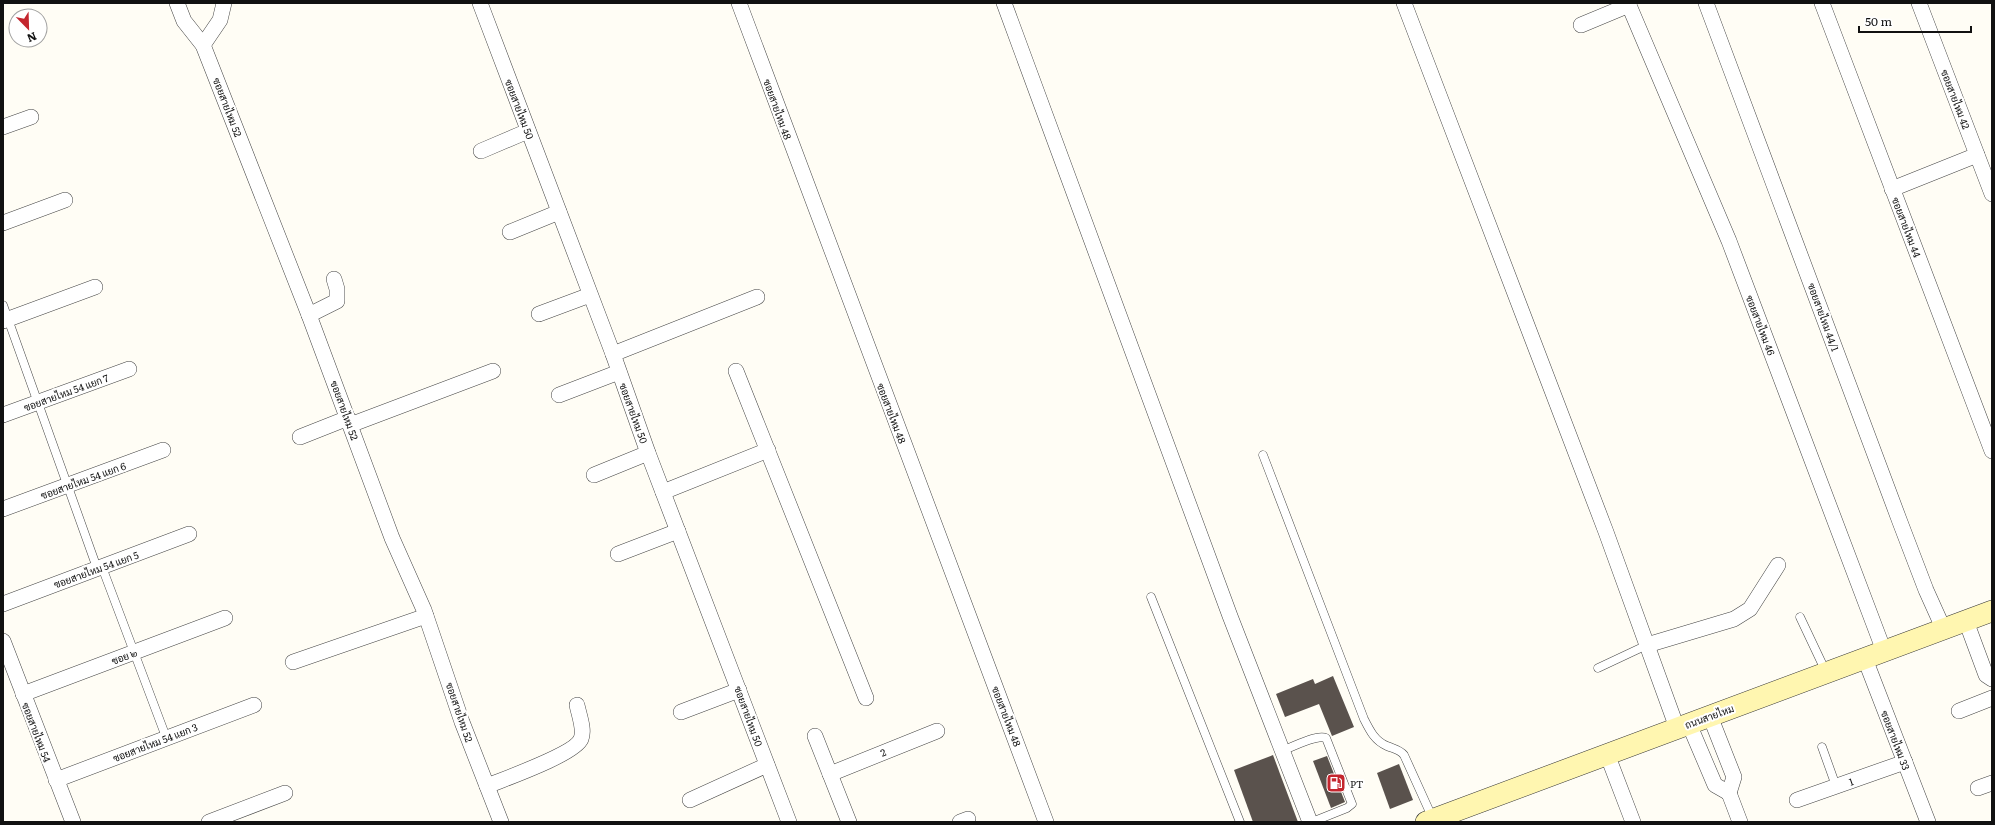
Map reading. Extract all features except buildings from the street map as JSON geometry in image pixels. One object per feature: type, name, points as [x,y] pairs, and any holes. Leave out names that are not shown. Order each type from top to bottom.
[{"type":"main road","name":"ถนนสายไหม","points":[[1429,821],[1826,672],[1992,613]]},
{"type":"street","name":"ซอยสายไหม 52","points":[[177,3],[184,21],[203,45],[309,314],[392,538],[426,616],[462,722],[501,822]]},
{"type":"street","points":[[203,45],[220,20],[224,3]]},
{"type":"street","name":"ซอยสายไหม 50","points":[[480,3],[590,294],[648,453],[789,822]]},
{"type":"street","name":"ซอยสายไหม 48","points":[[739,3],[1046,822]]},
{"type":"street","points":[[1004,3],[1230,616],[1311,822]]},
{"type":"street","points":[[1404,3],[1647,645],[1683,726],[1715,786],[1729,793]]},
{"type":"street","name":"ซอยสายไหม 44/1","points":[[1706,3],[1926,590],[1944,630]]},
{"type":"street","name":"ซอยสายไหม 44","points":[[1822,3],[1992,451]]},
{"type":"street","name":"ซอยสายไหม 42","points":[[1920,3],[1992,194]]},
{"type":"street","points":[[1581,25],[1628,4]]},
{"type":"street","name":"ซอยสายไหม 46","points":[[1628,4],[1730,241],[1874,655]]},
{"type":"street","points":[[3,127],[31,117]]},
{"type":"street","points":[[481,151],[528,131]]},
{"type":"street","points":[[1892,189],[1977,156]]},
{"type":"street","points":[[3,223],[66,200]]},
{"type":"street","points":[[510,232],[558,212]]},
{"type":"street","points":[[309,314],[337,301],[338,289],[334,280]]},
{"type":"street","points":[[5,315],[95,287]]},
{"type":"street","points":[[539,314],[590,294]]},
{"type":"street","points":[[612,354],[757,297]]},
{"type":"street","name":"ซอยสายไหม 54 แยก 7","points":[[3,415],[129,369]]},
{"type":"street","points":[[736,370],[866,698]]},
{"type":"street","points":[[300,437],[349,422],[493,371]]},
{"type":"street","points":[[559,395],[619,372]]},
{"type":"street","name":"ซอยสายไหม 54 แยก 6","points":[[3,509],[163,450]]},
{"type":"street","points":[[663,492],[768,450]]},
{"type":"street","points":[[594,475],[648,453]]},
{"type":"street","points":[[618,554],[678,531]]},
{"type":"street","name":"ซอยสายไหม 54 แยก 5","points":[[3,604],[189,534]]},
{"type":"street","points":[[1647,645],[1734,619],[1750,609],[1778,565]]},
{"type":"street","points":[[293,662],[426,616]]},
{"type":"street","name":"ซอย ๒","points":[[23,694],[225,618]]},
{"type":"street","points":[[1966,621],[1986,675],[1992,679]]},
{"type":"street","name":"ซอยสายไหม 54","points":[[3,641],[73,822]]},
{"type":"street","name":"ซอยสายไหม 33","points":[[1874,655],[1924,821]]},
{"type":"street","points":[[681,712],[739,690]]},
{"type":"street","points":[[1959,712],[1992,698]]},
{"type":"street","name":"ซอยสายไหม 54 แยก 3","points":[[56,780],[254,704]]},
{"type":"street","points":[[487,786],[561,755],[576,746],[581,739],[582,729],[577,705]]},
{"type":"street","points":[[1710,716],[1734,777],[1729,793],[1740,822]]},
{"type":"street","name":"2","points":[[830,774],[937,731]]},
{"type":"street","points":[[815,736],[849,822]]},
{"type":"street","points":[[1607,754],[1633,822]]},
{"type":"street","name":"1","points":[[1797,800],[1905,762]]},
{"type":"street","points":[[690,800],[767,765]]},
{"type":"street","points":[[1978,788],[1992,783]]},
{"type":"street","points":[[209,822],[285,793]]},
{"type":"lane","points":[[5,315],[68,485],[166,737]]},
{"type":"lane","points":[[1263,455],[1364,719],[1377,740],[1387,746],[1399,749],[1404,754],[1429,821]]},
{"type":"lane","points":[[1151,597],[1240,822]]},
{"type":"lane","points":[[1800,617],[1826,672]]},
{"type":"lane","points":[[1598,668],[1647,645]]},
{"type":"lane","points":[[1282,751],[1308,740],[1323,736],[1326,738],[1352,804],[1347,808],[1311,822]]},
{"type":"lane","points":[[1822,747],[1836,786]]},
{"type":"place","name":"PT","points":[[1336,783]]}]
